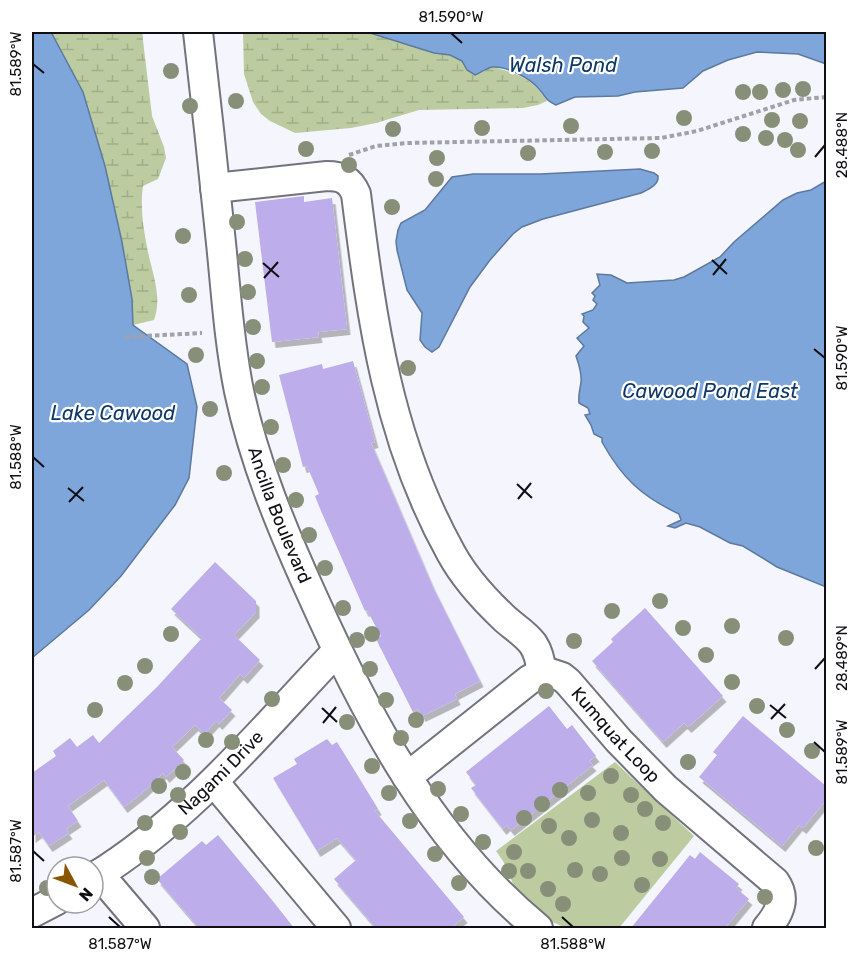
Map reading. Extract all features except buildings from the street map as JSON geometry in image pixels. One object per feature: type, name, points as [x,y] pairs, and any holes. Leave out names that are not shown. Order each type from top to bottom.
[{"type":"street","name":"Ancilla Boulevard","points":[[198,32],[231,339],[245,414],[276,512],[337,651],[375,725],[407,777],[446,832],[521,924]]},
{"type":"street","points":[[215,188],[327,176],[338,176],[347,180],[353,187],[356,194],[369,301],[381,362],[409,459],[451,555],[488,603],[534,645],[539,658],[543,674],[529,680],[407,777]]},
{"type":"street","name":"Nagami Drive","points":[[105,870],[168,825],[214,782],[337,651]]},
{"type":"street","name":"Kumquat Loop","points":[[543,674],[556,675],[568,682],[619,741],[666,789],[771,878],[779,888],[782,902],[777,916],[767,928]]},
{"type":"street","points":[[214,782],[336,928]]},
{"type":"street","points":[[105,886],[145,928]]},
{"type":"path","points":[[339,157],[376,146],[407,143],[661,138],[697,131],[794,100],[826,97]]},
{"type":"path","points":[[125,337],[202,333]]},
{"type":"green space","points":[[51,32],[142,32],[152,116],[166,158],[158,179],[143,186],[142,194],[144,232],[157,292],[154,320],[133,325],[132,299],[122,242],[105,166],[83,92]]},
{"type":"green space","points":[[243,32],[367,32],[434,53],[450,55],[462,61],[467,70],[483,72],[491,67],[516,74],[536,87],[547,101],[523,108],[419,110],[351,128],[295,133],[270,121],[261,114],[253,102],[244,74]]},
{"type":"green space","points":[[615,762],[694,836],[619,928],[566,928],[539,916],[518,895],[496,851]]},
{"type":"water","name":"Lake Cawood","points":[[32,32],[51,32],[83,92],[105,166],[122,242],[132,299],[133,325],[187,364],[197,407],[189,478],[175,505],[121,576],[89,610],[32,658]]},
{"type":"water","name":"Walsh Pond","points":[[367,32],[826,32],[826,64],[798,54],[757,52],[728,60],[703,71],[683,88],[635,92],[618,96],[575,97],[556,105],[530,81],[511,71],[492,67],[475,75],[467,70],[462,61],[450,55],[434,53]]},
{"type":"water","points":[[640,169],[658,176],[655,184],[647,190],[543,219],[522,227],[513,234],[470,287],[439,347],[432,352],[425,347],[420,340],[422,313],[407,290],[396,241],[401,223],[425,210],[452,177],[473,174],[541,174]]},
{"type":"water","name":"Cawood Pond East","points":[[826,181],[826,587],[777,567],[743,546],[730,543],[700,527],[686,523],[675,528],[668,526],[681,520],[679,514],[643,493],[634,485],[609,455],[602,438],[594,434],[585,415],[590,414],[588,408],[579,403],[581,375],[576,356],[584,346],[577,338],[589,328],[583,322],[582,314],[593,310],[597,304],[593,300],[595,296],[592,293],[600,285],[597,274],[611,275],[627,283],[674,280],[684,277],[720,257],[783,200],[797,193],[811,190]]}]
